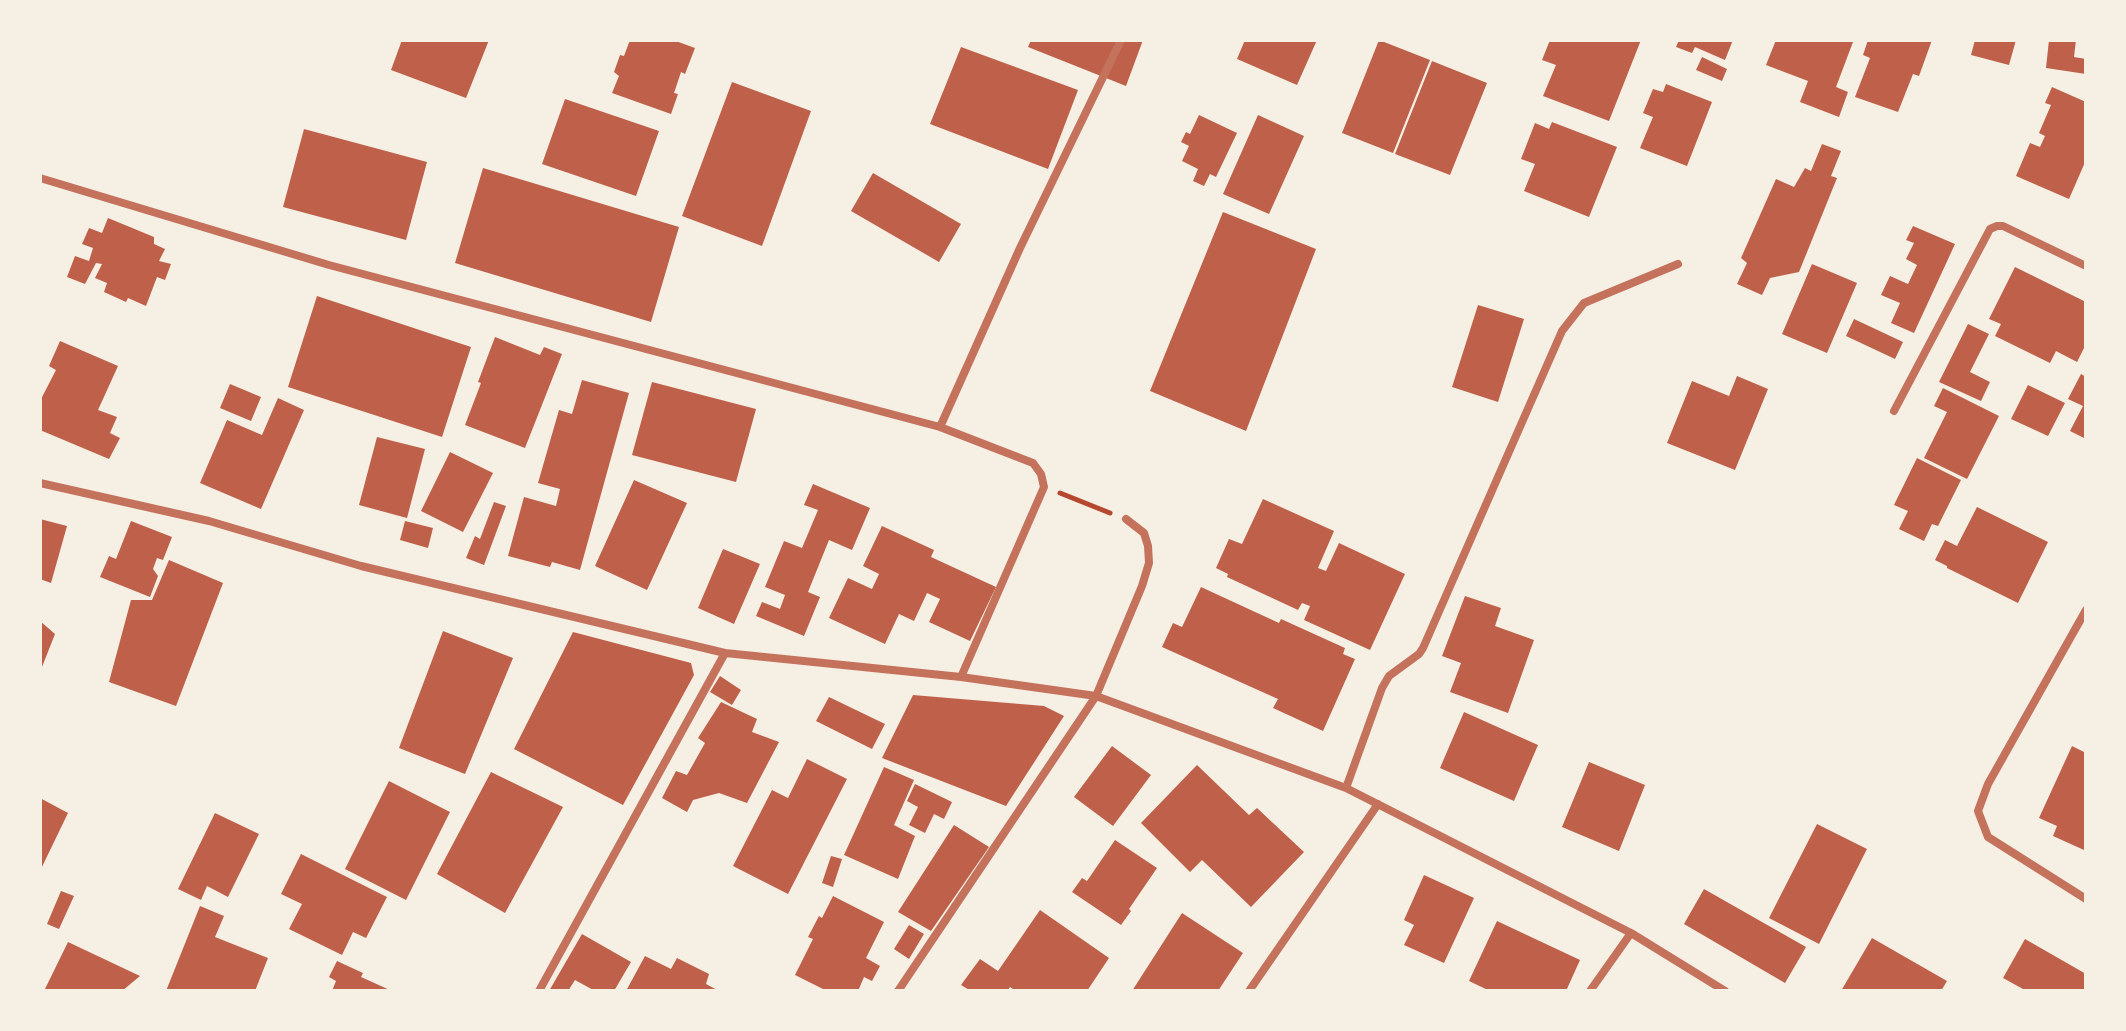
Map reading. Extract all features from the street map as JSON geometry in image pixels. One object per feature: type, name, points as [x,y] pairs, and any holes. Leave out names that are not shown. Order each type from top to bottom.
[{"type":"street","points":[[940,427],[1020,248],[1121,40]]},
{"type":"street","points":[[40,178],[329,265],[940,427],[1033,463],[1041,474],[1044,487],[961,677]]},
{"type":"street","points":[[1894,411],[1990,229],[2003,226],[2086,266]]},
{"type":"street","points":[[1346,788],[1382,688],[1389,676],[1423,648],[1562,331],[1584,303],[1678,264]]},
{"type":"street","points":[[40,483],[209,521],[361,566],[725,653],[961,677],[1096,696],[1346,788],[1631,933],[1725,991]]},
{"type":"street","points":[[898,991],[1096,696],[1149,563],[1144,533],[1126,519]]},
{"type":"street","points":[[2086,610],[1988,784],[1978,811],[1988,837],[2086,899]]},
{"type":"street","points":[[539,991],[725,653]]},
{"type":"street","points":[[1249,991],[1378,804]]},
{"type":"street","points":[[1590,991],[1631,933]]},
{"type":"path","points":[[1044,487],[1126,519]]},
{"type":"building","points":[[402,40],[489,40],[466,98],[391,70]]},
{"type":"building","points":[[630,40],[673,40],[695,48],[685,74],[681,72],[671,114],[612,93],[619,76],[614,72]]},
{"type":"building","points":[[1031,40],[1143,40],[1126,86],[1028,47]]},
{"type":"building","points":[[1245,40],[1317,40],[1297,85],[1237,59]]},
{"type":"building","points":[[1379,40],[1430,60],[1393,153],[1342,133]]},
{"type":"building","points":[[1550,40],[1641,40],[1609,121],[1543,96],[1556,65],[1542,60]]},
{"type":"building","points":[[1679,40],[1733,40],[1725,60],[1695,47],[1692,53],[1676,47]]},
{"type":"building","points":[[1776,40],[1853,42],[1836,87],[1848,92],[1839,117],[1800,102],[1808,81],[1766,65]]},
{"type":"building","points":[[1868,40],[1932,40],[1919,76],[1913,74],[1898,112],[1855,97],[1870,58],[1863,55]]},
{"type":"building","points":[[1975,40],[2016,40],[2009,65],[1971,55]]},
{"type":"building","points":[[2049,40],[2076,40],[2074,57],[2086,59],[2086,74],[2046,68]]},
{"type":"building","points":[[961,47],[1078,90],[1048,169],[930,124]]},
{"type":"building","points":[[1702,57],[1727,69],[1722,81],[1696,70]]},
{"type":"building","points":[[1432,61],[1487,83],[1450,175],[1395,154]]},
{"type":"building","points":[[732,82],[811,111],[762,246],[682,216]]},
{"type":"building","points":[[1666,84],[1712,102],[1687,166],[1640,148],[1653,117],[1643,113],[1653,89],[1663,92]]},
{"type":"building","points":[[2052,87],[2086,102],[2086,160],[2069,199],[2016,176],[2030,143],[2040,147],[2045,136],[2039,133],[2051,105],[2045,103]]},
{"type":"building","points":[[565,99],[659,131],[636,196],[542,164]]},
{"type":"building","points":[[1199,115],[1237,133],[1216,177],[1210,174],[1204,186],[1193,181],[1198,169],[1182,161],[1189,146],[1181,142],[1186,132],[1190,134]]},
{"type":"building","points":[[1258,115],[1304,136],[1269,214],[1223,194]]},
{"type":"building","points":[[1552,122],[1617,147],[1589,217],[1524,191],[1535,164],[1521,159],[1535,123],[1549,129]]},
{"type":"building","points":[[304,129],[427,162],[406,240],[283,207]]},
{"type":"building","points":[[1822,144],[1841,151],[1831,176],[1837,178],[1799,272],[1770,278],[1762,295],[1737,284],[1747,263],[1741,258],[1776,179],[1794,187],[1805,168],[1811,171]]},
{"type":"building","points":[[483,168],[679,227],[651,322],[455,263]]},
{"type":"building","points":[[873,173],[961,224],[939,262],[851,211]]},
{"type":"building","points":[[1223,212],[1316,249],[1246,431],[1150,391]]},
{"type":"building","points":[[108,218],[154,237],[154,244],[165,249],[159,261],[171,264],[165,280],[157,277],[146,306],[128,298],[126,302],[104,292],[107,283],[95,278],[102,264],[96,263],[85,284],[67,277],[75,256],[89,261],[93,248],[82,244],[89,228],[102,233]]},
{"type":"building","points":[[1913,226],[1955,244],[1914,333],[1891,323],[1900,303],[1881,295],[1890,276],[1908,284],[1917,265],[1906,259],[1914,243],[1906,240]]},
{"type":"building","points":[[1812,264],[1857,283],[1827,353],[1782,334]]},
{"type":"building","points":[[2015,267],[2086,302],[2086,344],[2077,362],[2056,351],[2050,363],[1995,336],[2001,324],[1989,319]]},
{"type":"building","points":[[317,296],[471,347],[442,437],[288,387]]},
{"type":"building","points":[[1478,305],[1524,319],[1498,402],[1452,387]]},
{"type":"building","points":[[1854,319],[1903,342],[1895,359],[1846,336]]},
{"type":"building","points":[[1968,324],[1989,334],[1970,372],[1990,382],[1981,401],[1939,382]]},
{"type":"building","points":[[495,337],[540,355],[544,347],[562,354],[525,448],[465,425]]},
{"type":"building","points":[[60,341],[118,366],[98,410],[117,417],[110,433],[120,438],[109,459],[40,430],[40,401],[56,370],[49,366]]},
{"type":"building","points":[[2081,374],[2086,377],[2086,439],[2070,431],[2083,406],[2068,399]]},
{"type":"building","points":[[1737,376],[1768,389],[1735,470],[1667,443],[1692,381],[1729,396]]},
{"type":"building","points":[[582,380],[629,393],[580,570],[552,562],[550,567],[508,556],[524,497],[556,506],[560,489],[538,483],[559,410],[572,414]]},
{"type":"building","points":[[652,382],[756,409],[736,482],[632,455]]},
{"type":"building","points":[[230,384],[261,397],[251,421],[220,408]]},
{"type":"building","points":[[2028,385],[2065,403],[2048,436],[2011,419]]},
{"type":"building","points":[[1943,388],[1999,416],[1967,479],[1924,458],[1947,412],[1934,406]]},
{"type":"building","points":[[278,398],[304,410],[261,509],[200,483],[227,420],[262,435]]},
{"type":"building","points":[[377,437],[425,449],[407,518],[359,505]]},
{"type":"building","points":[[450,452],[493,473],[463,532],[421,511]]},
{"type":"building","points":[[1917,458],[1961,480],[1938,526],[1932,524],[1924,541],[1899,529],[1908,511],[1894,505]]},
{"type":"building","points":[[634,480],[687,503],[647,590],[595,566]]},
{"type":"building","points":[[813,484],[870,508],[852,550],[829,540],[808,592],[820,597],[804,636],[756,616],[762,602],[780,609],[785,595],[765,587],[784,541],[802,548],[818,510],[804,505]]},
{"type":"building","points":[[1263,499],[1334,531],[1318,568],[1326,571],[1339,543],[1405,574],[1370,650],[1304,620],[1310,606],[1302,603],[1298,610],[1227,577],[1228,574],[1216,568],[1229,539],[1242,544]]},
{"type":"building","points":[[494,502],[506,506],[484,565],[466,558],[475,536],[480,539]]},
{"type":"building","points":[[1977,507],[2048,542],[2018,603],[1935,560],[1945,540],[1957,546]]},
{"type":"building","points":[[40,519],[67,526],[51,583],[40,579]]},
{"type":"building","points":[[131,521],[172,537],[163,560],[157,558],[153,569],[158,576],[150,597],[100,577],[109,556],[116,559]]},
{"type":"building","points":[[405,521],[433,528],[428,548],[400,540]]},
{"type":"building","points":[[882,526],[934,550],[931,557],[996,587],[970,641],[929,622],[940,599],[927,593],[914,621],[899,614],[885,644],[829,618],[848,578],[872,589],[879,574],[863,566]]},
{"type":"building","points":[[723,549],[760,564],[734,624],[698,608]]},
{"type":"building","points":[[169,560],[223,583],[176,706],[109,682],[131,600],[152,600]]},
{"type":"building","points":[[1201,587],[1279,623],[1281,619],[1345,648],[1343,654],[1355,659],[1323,731],[1273,708],[1278,699],[1162,647],[1173,623],[1182,627]]},
{"type":"building","points":[[1465,596],[1501,608],[1495,626],[1534,640],[1508,713],[1450,692],[1461,663],[1442,656]]},
{"type":"building","points":[[40,621],[55,634],[40,672]]},
{"type":"building","points":[[443,631],[513,658],[465,774],[399,748]]},
{"type":"building","points":[[573,632],[691,663],[694,675],[623,805],[514,749]]},
{"type":"building","points":[[720,676],[741,690],[732,705],[710,692]]},
{"type":"building","points":[[913,695],[1044,706],[1064,716],[1006,806],[882,758]]},
{"type":"building","points":[[829,697],[885,724],[872,749],[816,721]]},
{"type":"building","points":[[721,702],[757,719],[752,732],[779,742],[747,803],[719,793],[693,800],[687,812],[662,798],[676,771],[687,775],[705,743],[698,738]]},
{"type":"building","points":[[1464,712],[1538,745],[1514,801],[1440,768]]},
{"type":"building","points":[[1112,746],[1151,775],[1113,826],[1074,797]]},
{"type":"building","points":[[2072,746],[2086,753],[2084,850],[2053,836],[2057,826],[2039,818]]},
{"type":"building","points":[[807,759],[847,779],[788,894],[733,866],[772,790],[788,798]]},
{"type":"building","points":[[1589,762],[1645,785],[1619,851],[1562,827]]},
{"type":"building","points":[[1197,765],[1249,815],[1257,808],[1304,852],[1251,907],[1202,860],[1190,872],[1141,823]]},
{"type":"building","points":[[884,767],[914,780],[894,825],[915,836],[898,879],[844,855]]},
{"type":"building","points":[[491,772],[563,807],[505,913],[437,874]]},
{"type":"building","points":[[389,781],[450,812],[406,900],[345,869]]},
{"type":"building","points":[[915,784],[952,802],[944,819],[934,814],[925,833],[909,825],[918,807],[907,801]]},
{"type":"building","points":[[40,798],[68,813],[40,871]]},
{"type":"building","points":[[215,813],[259,834],[228,897],[207,886],[201,900],[178,889]]},
{"type":"building","points":[[1817,824],[1867,849],[1819,944],[1769,918]]},
{"type":"building","points":[[954,825],[989,847],[931,931],[898,912]]},
{"type":"building","points":[[1115,840],[1157,868],[1121,925],[1072,892],[1082,878],[1087,881]]},
{"type":"building","points":[[301,854],[387,897],[366,938],[353,932],[342,955],[289,929],[302,904],[281,894]]},
{"type":"building","points":[[831,856],[842,859],[833,887],[822,883]]},
{"type":"building","points":[[1424,875],[1474,898],[1444,963],[1404,945],[1414,925],[1404,920]]},
{"type":"building","points":[[1704,889],[1806,947],[1785,983],[1684,924]]},
{"type":"building","points":[[61,891],[74,896],[59,929],[47,924]]},
{"type":"building","points":[[833,896],[884,922],[866,958],[880,966],[872,981],[864,977],[858,991],[827,991],[795,975],[813,939],[808,937]]},
{"type":"building","points":[[200,906],[224,916],[215,937],[268,958],[255,991],[166,991]]},
{"type":"building","points":[[1040,910],[1109,958],[1087,991],[1016,991],[1010,987],[1007,991],[971,991],[961,985],[980,959],[998,971]]},
{"type":"building","points":[[1182,913],[1243,953],[1218,991],[1132,991]]},
{"type":"building","points":[[1497,921],[1580,960],[1566,991],[1490,991],[1469,981]]},
{"type":"building","points":[[909,925],[924,934],[909,959],[894,949]]},
{"type":"building","points":[[582,934],[631,962],[614,991],[595,991],[575,980],[568,991],[549,991]]},
{"type":"building","points":[[1872,938],[1947,981],[1941,991],[1841,991]]},
{"type":"building","points":[[2025,939],[2086,974],[2086,991],[2022,991],[2003,978]]},
{"type":"building","points":[[68,942],[140,976],[122,991],[49,991],[45,989]]},
{"type":"building","points":[[645,956],[671,969],[677,958],[709,974],[706,984],[719,991],[626,991]]},
{"type":"building","points":[[337,961],[363,973],[361,977],[392,991],[332,991],[336,981],[329,977]]}]
